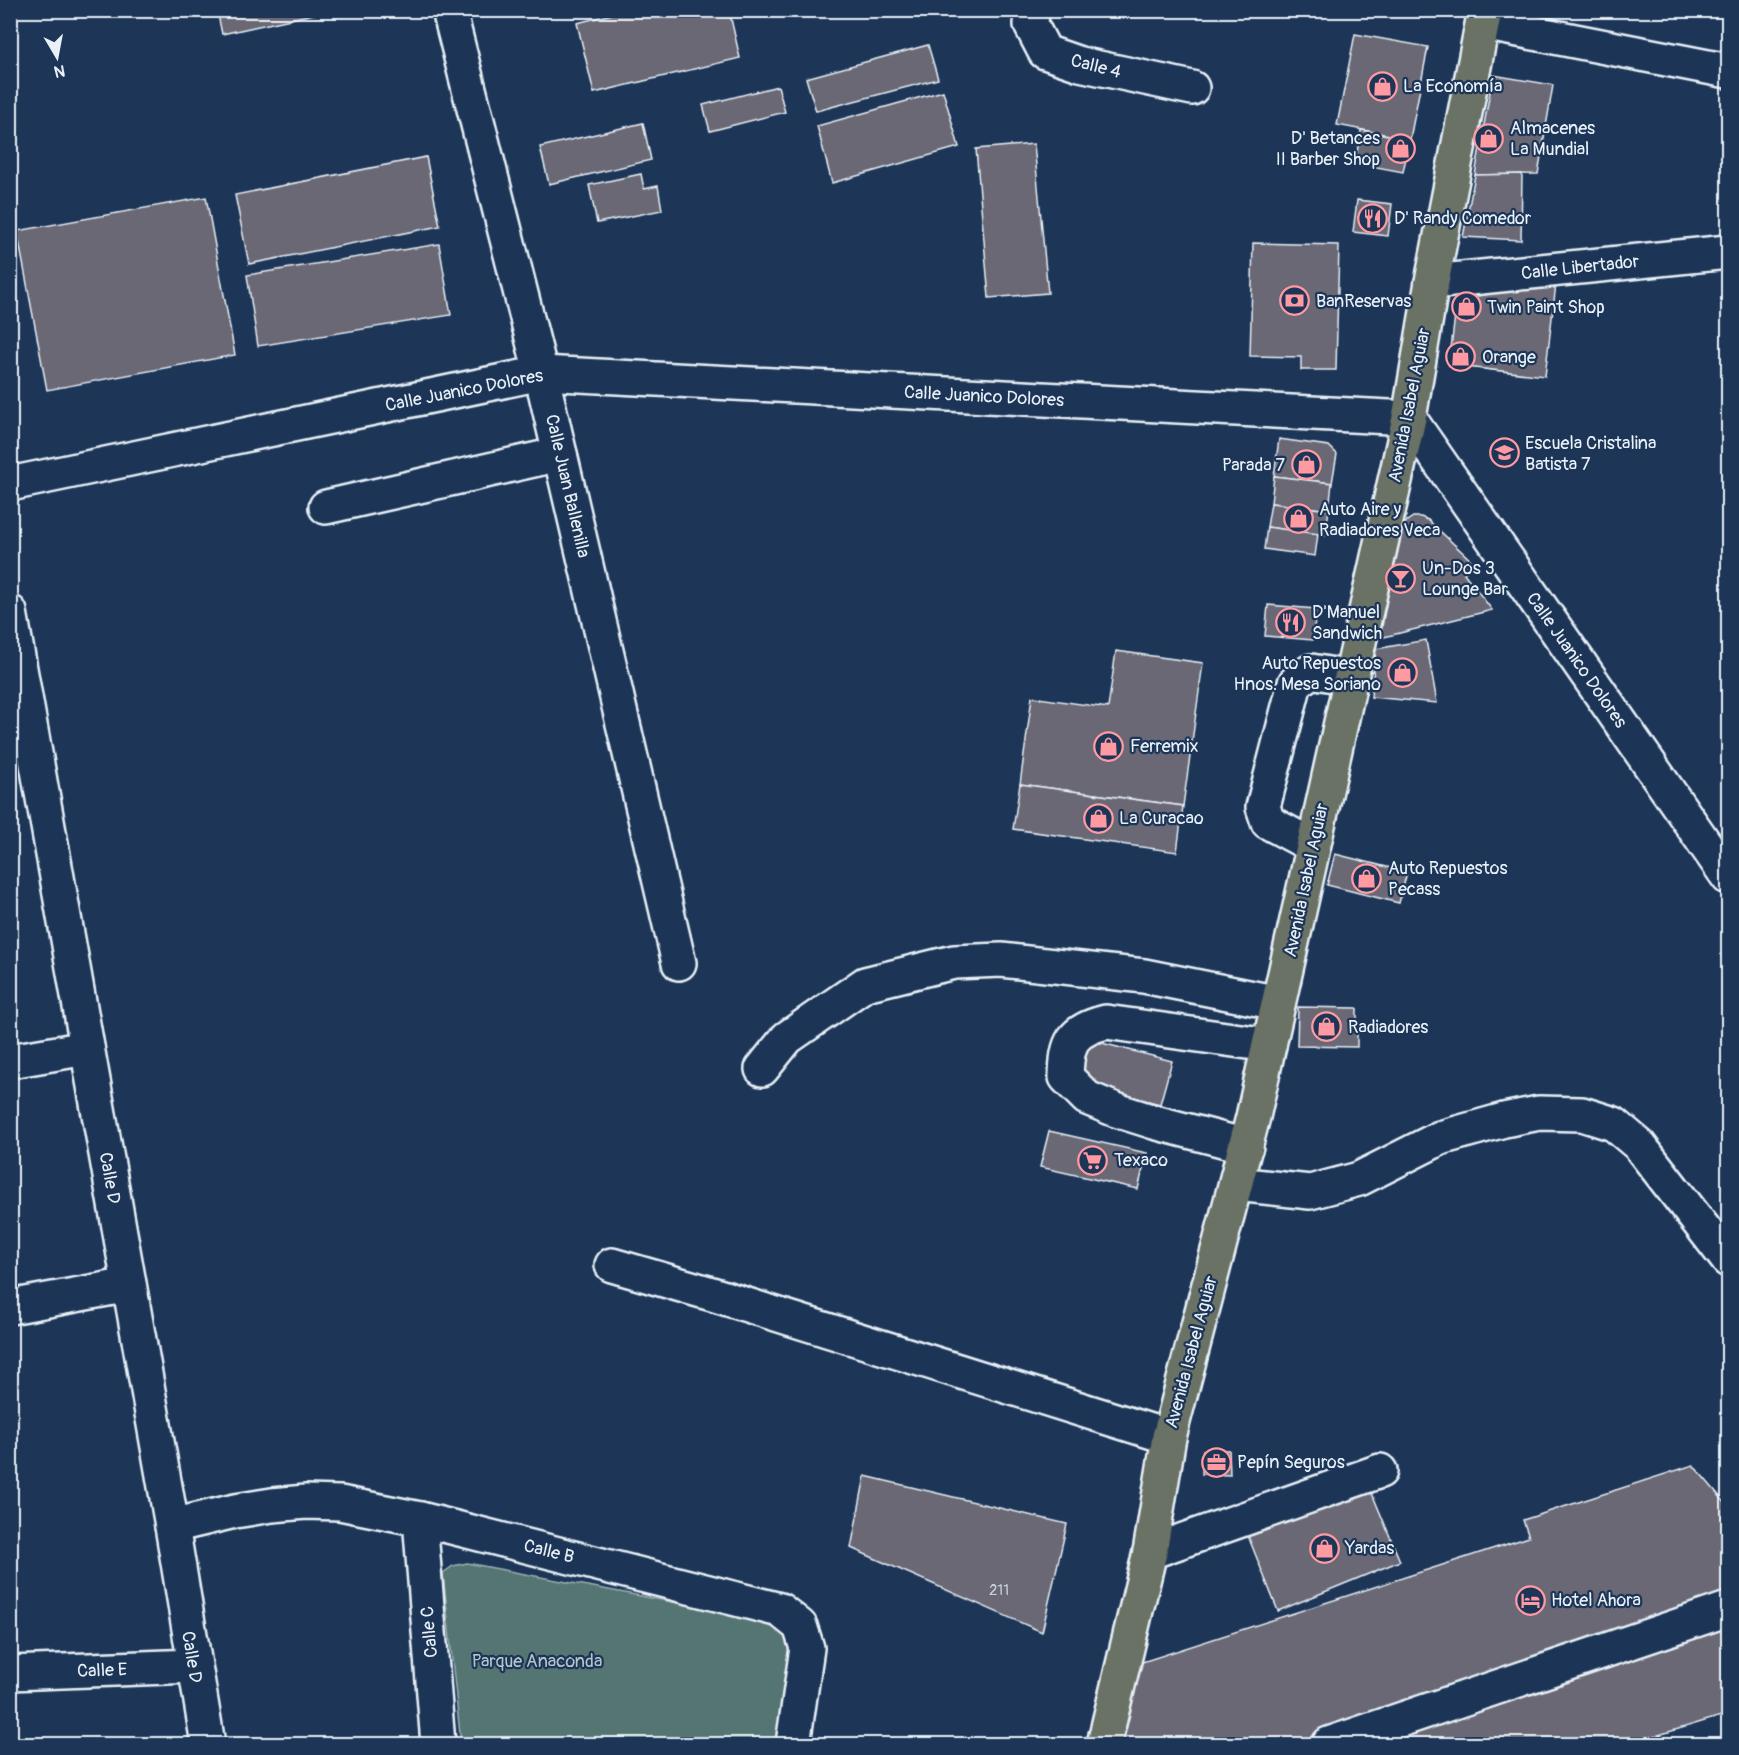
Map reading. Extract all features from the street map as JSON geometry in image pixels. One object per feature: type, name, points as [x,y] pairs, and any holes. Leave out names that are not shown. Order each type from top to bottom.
[{"type":"main road","name":"Avenida Isabel Aguiar","points":[[1104,1744],[1150,1552],[1169,1437],[1246,1146],[1409,418],[1432,282],[1484,17]]},
{"type":"street","name":"Calle Juan Ballenilla","points":[[449,10],[541,373],[679,963]]},
{"type":"street","name":"Calle 4","points":[[1032,10],[1031,26],[1045,51],[1080,64],[1192,88]]},
{"type":"street","points":[[1484,17],[1728,71]]},
{"type":"street","name":"Calle Libertador","points":[[1432,282],[1728,252]]},
{"type":"street","name":"Calle Juanico Dolores","points":[[10,484],[541,373],[1409,418],[1728,877]]},
{"type":"street","points":[[326,507],[560,454]]},
{"type":"street","name":"Calle D","points":[[10,612],[172,1527],[208,1744]]},
{"type":"street","points":[[1313,846],[1268,822],[1263,807],[1295,683],[1311,671],[1351,678]]},
{"type":"street","points":[[762,1069],[787,1038],[865,984],[954,962],[1001,960],[1144,976],[1278,1003]]},
{"type":"street","points":[[1246,1146],[1154,1122],[1087,1098],[1066,1077],[1067,1061],[1074,1036],[1086,1027],[1106,1022],[1269,1045]]},
{"type":"street","points":[[10,1061],[87,1048]]},
{"type":"street","points":[[1236,1184],[1310,1192],[1359,1179],[1440,1138],[1539,1113],[1582,1114],[1614,1124],[1639,1145],[1728,1260]]},
{"type":"street","points":[[612,1265],[1169,1437]]},
{"type":"street","points":[[10,1307],[129,1285]]},
{"type":"street","points":[[1150,1552],[1380,1472]]},
{"type":"street","name":"Calle B","points":[[172,1527],[235,1511],[306,1502],[340,1503],[420,1519],[780,1610],[800,1626],[807,1648],[794,1744]]},
{"type":"street","name":"Calle C","points":[[420,1519],[438,1744]]},
{"type":"street","points":[[1329,1744],[1728,1609]]},
{"type":"street","name":"Calle E","points":[[10,1674],[194,1666]]},
{"type":"green space","name":"Parque Anaconda","points":[[467,1563],[772,1621],[793,1641],[784,1734],[769,1744],[461,1744],[443,1573],[453,1566]]},
{"type":"building","points":[[217,10],[332,10],[222,34]]},
{"type":"building","points":[[628,10],[729,10],[740,58],[594,93],[577,23]]},
{"type":"building","name":"La Economía","points":[[1355,34],[1428,47],[1410,139],[1337,125]]},
{"type":"building","points":[[928,45],[938,79],[816,111],[806,78]]},
{"type":"building","points":[[1493,75],[1553,85],[1538,174],[1475,175]]},
{"type":"building","points":[[778,86],[785,112],[710,131],[703,105]]},
{"type":"building","points":[[943,91],[959,147],[832,183],[817,126]]},
{"type":"building","points":[[643,123],[651,160],[549,184],[540,147]]},
{"type":"building","points":[[1361,130],[1410,139],[1403,172],[1355,163]]},
{"type":"building","points":[[1034,144],[1048,293],[989,298],[976,149]]},
{"type":"building","points":[[426,157],[440,226],[249,264],[235,195]]},
{"type":"building","points":[[641,174],[644,189],[658,186],[662,210],[597,223],[589,185]]},
{"type":"building","points":[[1522,174],[1521,240],[1463,237],[1475,175]]},
{"type":"building","points":[[206,197],[235,355],[47,390],[17,231]]},
{"type":"building","name":"D' Randy Comedor","points":[[1357,200],[1392,204],[1388,236],[1353,232]]},
{"type":"building","name":"BanReservas","points":[[1253,243],[1339,245],[1336,370],[1301,370],[1301,357],[1250,356]]},
{"type":"building","points":[[439,244],[451,315],[258,346],[247,275]]},
{"type":"building","points":[[1556,284],[1545,376],[1449,365],[1457,299]]},
{"type":"building","name":"Parada 7","points":[[1279,439],[1329,446],[1337,454],[1332,483],[1274,476]]},
{"type":"building","points":[[1274,476],[1332,483],[1329,510],[1271,503]]},
{"type":"building","name":"Auto Aire y Radiadores Veca","points":[[1271,503],[1329,510],[1325,536],[1267,527]]},
{"type":"building","points":[[1413,517],[1428,520],[1475,564],[1464,573],[1492,610],[1380,638],[1399,531]]},
{"type":"building","points":[[1267,527],[1318,534],[1315,556],[1264,549]]},
{"type":"building","name":"D'Manuel Sandwich","points":[[1268,605],[1316,609],[1313,640],[1265,636]]},
{"type":"building","name":"Auto Repuestos Hnos. Mesa Soriano","points":[[1426,640],[1437,703],[1371,697],[1376,649]]},
{"type":"building","name":"Ferremix","points":[[1116,651],[1203,663],[1183,806],[1020,784],[1032,697],[1108,708]]},
{"type":"building","name":"La Curacao","points":[[1020,784],[1183,806],[1177,852],[1013,829]]},
{"type":"building","name":"Auto Repuestos Pecass","points":[[1335,854],[1407,872],[1399,903],[1327,885]]},
{"type":"building","name":"Radiadores","points":[[1298,1007],[1357,1008],[1357,1047],[1297,1046]]},
{"type":"building","name":"Texaco","points":[[1090,1040],[1172,1061],[1160,1104],[1079,1083]]},
{"type":"building","name":"Texaco","points":[[1049,1131],[1147,1153],[1138,1189],[1040,1167]]},
{"type":"building","name":"Pepín Seguros","points":[[1203,1450],[1229,1450],[1230,1475],[1202,1474]]},
{"type":"building","name":"Hotel Ahora","points":[[1693,1465],[1728,1506],[1728,1714],[1629,1744],[1117,1744],[1136,1664],[1529,1537],[1523,1520]]},
{"type":"building","points":[[865,1476],[1067,1524],[1042,1632],[851,1548]]},
{"type":"building","name":"Yardas","points":[[1369,1486],[1400,1561],[1278,1611],[1248,1536]]},
{"type":"place","name":"La Economía","points":[[1382,86]]},
{"type":"place","name":"Almacenes La Mundial","points":[[1489,138]]},
{"type":"place","name":"D' Betances II Barber Shop","points":[[1401,148]]},
{"type":"place","name":"D' Randy Comedor","points":[[1373,218]]},
{"type":"place","name":"BanReservas","points":[[1295,301]]},
{"type":"place","name":"Twin Paint Shop","points":[[1466,307]]},
{"type":"place","name":"Orange","points":[[1461,357]]},
{"type":"place","name":"Escuela Cristalina Batista 7","points":[[1504,453]]},
{"type":"place","name":"Parada 7","points":[[1306,465]]},
{"type":"place","name":"Auto Aire y Radiadores Veca","points":[[1298,519]]},
{"type":"place","name":"Un-Dos 3 Lounge Bar","points":[[1401,578]]},
{"type":"place","name":"D'Manuel Sandwich","points":[[1291,622]]},
{"type":"place","name":"Auto Repuestos Hnos. Mesa Soriano","points":[[1402,673]]},
{"type":"place","name":"Ferremix","points":[[1109,746]]},
{"type":"place","name":"La Curacao","points":[[1098,818]]},
{"type":"place","name":"Auto Repuestos Pecass","points":[[1367,878]]},
{"type":"place","name":"Radiadores","points":[[1327,1027]]},
{"type":"place","name":"Texaco","points":[[1093,1160]]},
{"type":"place","name":"Pepín Seguros","points":[[1216,1462]]},
{"type":"place","name":"Yardas","points":[[1324,1548]]},
{"type":"place","name":"Hotel Ahora","points":[[1530,1600]]}]
